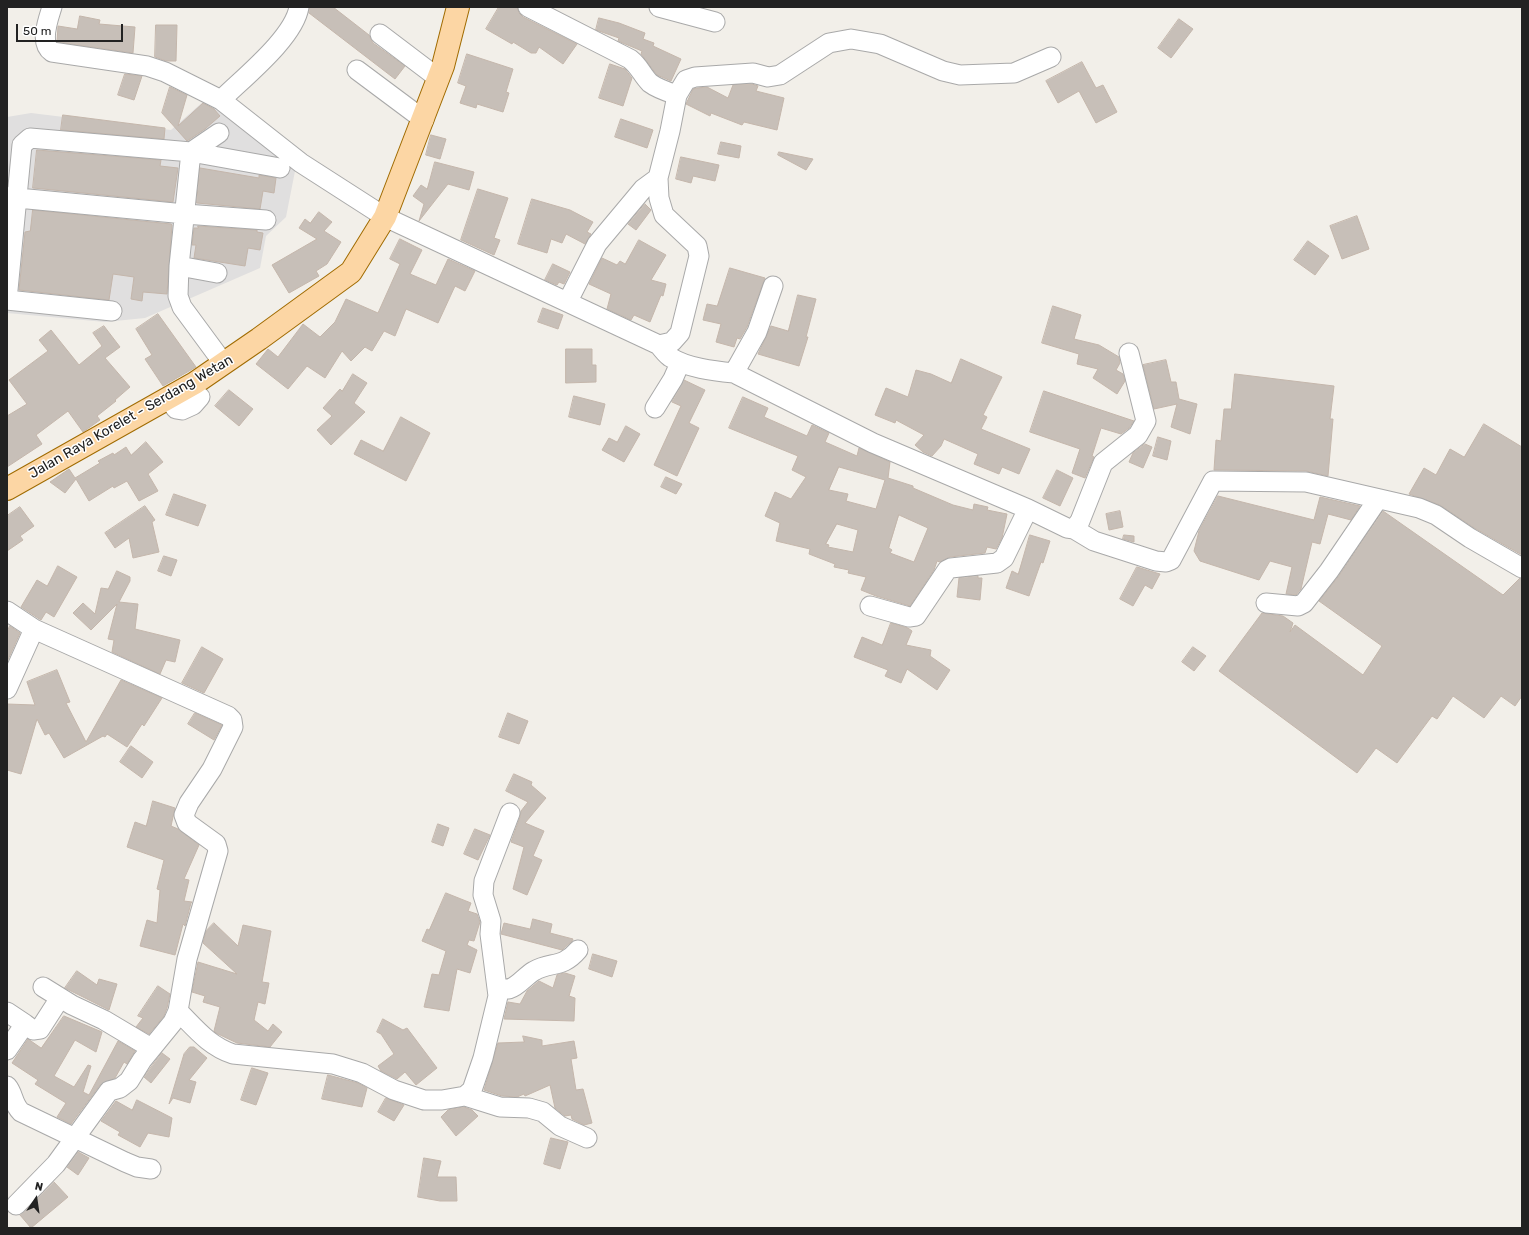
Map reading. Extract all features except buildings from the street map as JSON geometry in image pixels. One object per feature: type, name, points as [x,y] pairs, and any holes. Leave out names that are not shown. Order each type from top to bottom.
[{"type":"main road","name":"Jalan Raya Korelet - Serdang Wetan","points":[[7,489],[168,398],[224,364],[351,272],[385,217],[424,120],[443,66],[458,7]]},
{"type":"street","points":[[52,7],[45,36],[46,45],[52,52],[156,68],[220,100],[301,163],[385,217],[568,301],[659,345],[668,356],[680,362],[709,370],[734,373],[873,443],[1028,509],[1067,528],[1074,529],[1094,541],[1126,552],[1166,562],[1171,560],[1213,481],[1306,482],[1428,511],[1522,568]]},
{"type":"street","points":[[220,100],[266,56],[289,30],[299,7]]},
{"type":"street","points":[[528,7],[630,59],[639,66],[651,83],[664,91],[676,95]]},
{"type":"street","points":[[659,7],[715,22]]},
{"type":"street","points":[[380,34],[438,78]]},
{"type":"street","points":[[659,345],[672,342],[680,333],[699,256],[697,246],[664,215],[659,198],[658,178],[670,131],[676,95],[686,80],[695,77],[753,73],[768,77],[780,75],[829,43],[839,40],[865,40],[880,44],[943,71],[960,75],[1014,73],[1051,57]]},
{"type":"street","points":[[357,70],[424,120]]},
{"type":"street","points":[[191,152],[219,133]]},
{"type":"street","points":[[112,311],[7,300],[12,198],[22,145],[30,138],[191,152],[280,168]]},
{"type":"street","points":[[191,152],[178,266],[178,296],[182,308],[224,364]]},
{"type":"street","points":[[568,301],[597,244],[643,189],[658,178]]},
{"type":"street","points":[[12,198],[266,220]]},
{"type":"street","points":[[178,266],[217,273]]},
{"type":"street","points":[[734,373],[757,332],[773,286]]},
{"type":"street","points":[[1074,529],[1080,521],[1103,463],[1138,435],[1146,421],[1129,353]]},
{"type":"street","points":[[655,408],[673,379],[680,362]]},
{"type":"street","points":[[168,398],[176,409],[182,410],[193,405],[200,397]]},
{"type":"street","points":[[1266,603],[1298,606],[1304,603],[1330,571],[1378,499]]},
{"type":"street","points":[[870,606],[909,617],[916,616],[947,570],[951,568],[997,563],[1004,558],[1028,509]]},
{"type":"street","points":[[7,611],[34,629],[228,716],[232,720],[233,727],[212,769],[189,803],[184,815],[187,823],[216,844],[218,851],[187,959],[178,1012],[173,1022],[151,1048],[129,1081],[120,1088],[109,1091],[75,1140],[46,1176],[16,1205]]},
{"type":"street","points":[[7,689],[34,629]]},
{"type":"street","points":[[465,1096],[472,1090],[483,1058],[498,996],[490,934],[491,921],[483,895],[484,881],[510,813]]},
{"type":"street","points":[[497,987],[508,989],[518,985],[536,970],[562,963],[572,957],[578,950]]},
{"type":"street","points":[[43,988],[104,1020],[151,1048]]},
{"type":"street","points":[[7,1012],[33,1030],[40,1029],[60,998]]},
{"type":"street","points":[[178,1012],[208,1042],[233,1054],[333,1064],[362,1073],[394,1090],[424,1100],[442,1100],[465,1096],[500,1107],[529,1108],[543,1112],[560,1126],[587,1138]]},
{"type":"street","points":[[7,1050],[25,1024]]},
{"type":"street","points":[[7,1086],[12,1093],[14,1104],[21,1112],[75,1140],[132,1166],[151,1169]]},
{"type":"shaded area","points":[[205,100],[296,166],[286,217],[266,236],[260,268],[145,318],[105,322],[7,313],[7,117],[31,113],[171,130]]}]
